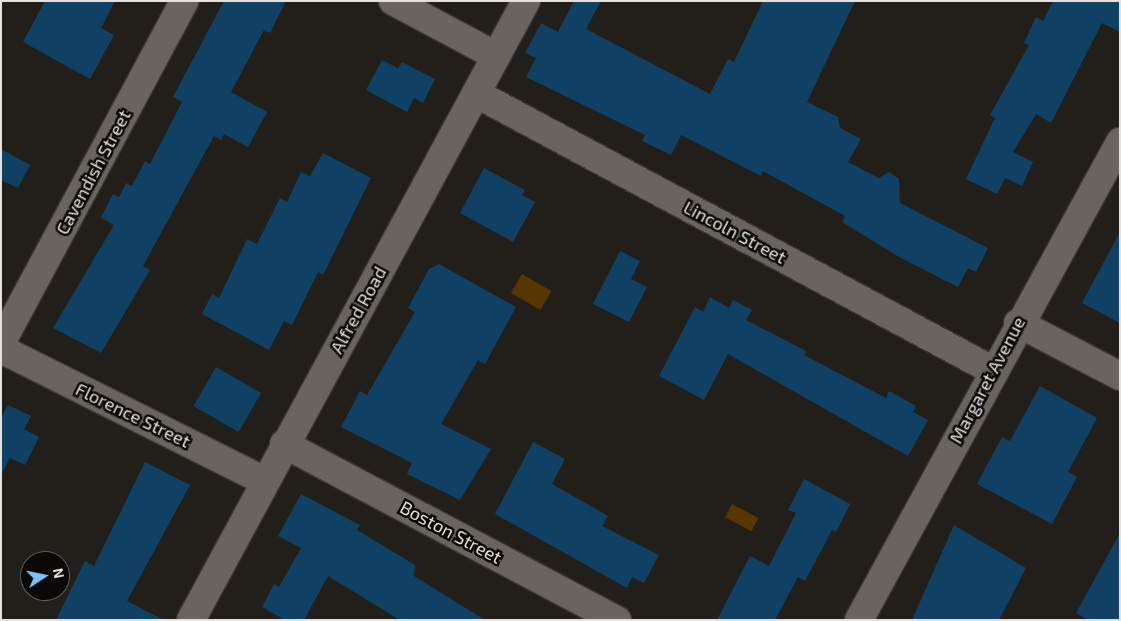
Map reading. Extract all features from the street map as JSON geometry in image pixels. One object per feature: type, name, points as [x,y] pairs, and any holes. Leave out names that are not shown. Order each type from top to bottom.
[{"type":"street","name":"Cavendish Street","points":[[1,342],[184,1]]},
{"type":"street","points":[[393,1],[496,56]]},
{"type":"street","name":"Alfred Road","points":[[191,620],[284,444],[478,94],[526,1]]},
{"type":"street","name":"Lincoln Street","points":[[478,94],[992,370]]},
{"type":"street","name":"Margaret Avenue","points":[[859,620],[992,370],[1120,142]]},
{"type":"street","points":[[1018,323],[1120,376]]},
{"type":"street","name":"Florence Street","points":[[1,349],[265,480]]},
{"type":"street","name":"Boston Street","points":[[284,444],[617,620]]},
{"type":"shaded area","points":[[522,274],[551,291],[540,310],[511,293]]},
{"type":"shaded area","points":[[732,504],[758,518],[751,531],[725,517]]},
{"type":"building","points":[[45,1],[115,1],[101,28],[114,35],[90,79],[23,42]]},
{"type":"building","points":[[224,1],[286,1],[270,33],[264,30],[231,92],[267,112],[248,147],[224,134],[221,140],[214,136],[143,266],[150,270],[101,353],[53,328],[114,225],[101,218],[113,194],[119,197],[126,183],[132,186],[145,161],[150,164],[182,102],[173,97]]},
{"type":"building","points":[[574,1],[601,1],[586,29],[710,94],[728,59],[734,62],[763,1],[855,1],[807,102],[838,117],[840,128],[861,139],[848,162],[879,178],[889,172],[899,179],[900,203],[988,248],[976,272],[968,268],[958,287],[901,258],[842,222],[845,216],[763,171],[761,176],[681,135],[671,155],[642,141],[645,135],[526,77],[536,58],[525,53],[541,23],[558,32]]},
{"type":"building","points":[[1053,1],[1120,1],[1120,32],[1102,23],[1051,123],[1036,114],[1013,152],[1033,162],[1022,186],[1005,178],[997,194],[966,179],[995,118],[990,115],[1029,45],[1024,43],[1036,17],[1043,21]]},
{"type":"building","points":[[382,60],[398,68],[402,62],[435,79],[423,103],[414,98],[407,112],[366,90]]},
{"type":"building","points":[[1,149],[30,165],[18,188],[1,180]]},
{"type":"building","points":[[323,153],[371,178],[323,275],[318,272],[292,325],[284,321],[269,350],[202,314],[212,294],[219,298],[247,239],[257,244],[280,198],[287,202],[301,172],[310,176]]},
{"type":"building","points":[[484,168],[525,190],[522,195],[535,202],[513,242],[460,213]]},
{"type":"building","points":[[1120,232],[1120,323],[1082,303]]},
{"type":"building","points":[[620,251],[640,261],[631,279],[647,287],[629,322],[593,304]]},
{"type":"building","points":[[439,264],[516,307],[485,364],[478,360],[441,424],[491,449],[460,500],[407,474],[412,463],[341,427],[360,391],[367,395],[415,312],[408,308],[429,269]]},
{"type":"building","points":[[710,297],[729,308],[733,300],[752,310],[746,320],[806,351],[804,355],[886,398],[889,391],[916,406],[913,412],[928,420],[908,456],[728,354],[704,400],[659,376],[695,307],[703,312]]},
{"type":"building","points":[[216,367],[261,393],[239,432],[194,406]]},
{"type":"building","points":[[1040,386],[1097,418],[1068,472],[1077,477],[1052,524],[977,484],[1002,437],[1010,441]]},
{"type":"building","points":[[8,405],[31,416],[24,429],[39,437],[25,465],[10,458],[1,475],[1,418]]},
{"type":"building","points":[[533,442],[565,459],[552,484],[608,516],[602,526],[659,555],[644,583],[632,577],[627,588],[495,514]]},
{"type":"building","points":[[145,462],[190,485],[127,601],[164,620],[56,620],[65,601],[70,601],[70,592],[85,561],[94,566]]},
{"type":"building","points":[[804,479],[850,504],[836,532],[832,530],[805,581],[798,577],[775,620],[717,620],[750,556],[769,566],[796,513],[788,510]]},
{"type":"building","points":[[301,494],[360,525],[357,530],[415,565],[414,576],[485,620],[400,620],[328,576],[304,620],[285,620],[262,607],[274,584],[279,587],[301,548],[278,536]]},
{"type":"building","points":[[954,525],[1026,568],[999,620],[912,620]]},
{"type":"building","points":[[1120,533],[1120,620],[1089,620],[1076,613]]}]
